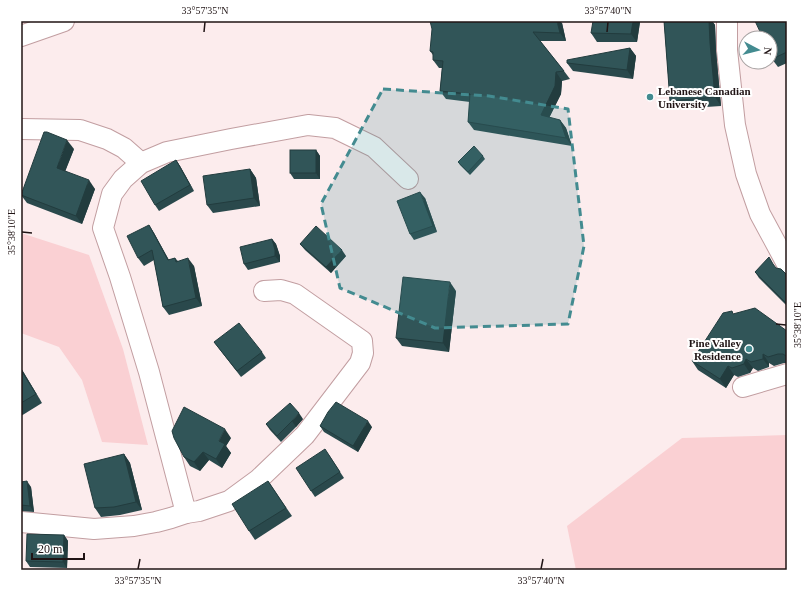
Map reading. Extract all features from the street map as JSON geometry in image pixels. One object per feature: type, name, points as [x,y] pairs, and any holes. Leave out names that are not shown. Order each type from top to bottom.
[{"type":"street","points":[[21,36],[64,21]]},
{"type":"street","points":[[727,21],[727,50],[735,125],[746,174],[760,214],[787,264]]},
{"type":"street","points":[[186,513],[149,372],[120,277],[103,228],[112,194],[123,178],[141,163],[167,152],[308,125],[336,128],[374,147],[408,179]]},
{"type":"street","points":[[21,129],[80,130],[107,139],[124,148],[141,163]]},
{"type":"street","points":[[21,522],[94,529],[134,526],[199,511],[229,500],[259,479],[305,435],[360,363],[363,353],[362,341],[295,294],[281,290],[264,291]]},
{"type":"street","points":[[743,387],[787,374]]},
{"type":"highlighted area","points":[[383,89],[489,96],[568,109],[584,246],[568,324],[435,328],[340,288],[321,204]]},
{"type":"shaded area","points":[[21,233],[89,255],[123,349],[148,445],[102,442],[82,380],[59,347],[21,333]]},
{"type":"shaded area","points":[[787,435],[787,570],[576,570],[567,526],[682,438]]},
{"type":"building","points":[[430,21],[557,21],[560,33],[533,32],[564,71],[556,72],[555,86],[541,115],[560,120],[566,138],[468,122],[470,94],[440,91],[443,61],[433,60],[433,52],[430,51],[432,29]]},
{"type":"building","points":[[593,21],[633,21],[631,34],[591,33]]},
{"type":"building","points":[[664,21],[709,21],[715,97],[670,101]]},
{"type":"building","points":[[755,21],[787,21],[787,52],[778,56],[778,30],[759,30]]},
{"type":"building","points":[[630,48],[627,70],[567,63],[567,60]]},
{"type":"building","points":[[44,132],[67,140],[57,168],[89,180],[76,216],[21,195]]},
{"type":"building","points":[[474,146],[483,156],[468,172],[458,162]]},
{"type":"building","points":[[290,150],[316,150],[316,173],[290,173]]},
{"type":"building","points":[[176,160],[190,185],[155,205],[141,181]]},
{"type":"building","points":[[250,169],[254,198],[207,205],[203,176]]},
{"type":"building","points":[[420,192],[433,226],[410,234],[397,201]]},
{"type":"building","points":[[149,225],[168,260],[175,258],[176,262],[188,258],[196,298],[163,307],[152,250],[138,258],[127,236]]},
{"type":"building","points":[[316,226],[342,250],[326,267],[300,244]]},
{"type":"building","points":[[272,239],[275,256],[244,264],[240,247]]},
{"type":"building","points":[[769,257],[776,268],[781,269],[787,275],[787,304],[755,272]]},
{"type":"building","points":[[403,277],[450,282],[443,343],[396,338]]},
{"type":"building","name":"Pine Valley Residence","points":[[755,308],[787,331],[786,356],[783,354],[778,354],[768,357],[763,354],[763,359],[751,362],[746,359],[744,364],[732,368],[728,366],[720,379],[692,361],[723,313],[732,311],[733,314]]},
{"type":"building","points":[[239,323],[262,352],[237,371],[214,342]]},
{"type":"building","points":[[21,370],[36,394],[21,403]]},
{"type":"building","points":[[336,402],[368,421],[353,446],[320,426]]},
{"type":"building","points":[[290,403],[299,413],[277,436],[266,424]]},
{"type":"building","points":[[184,407],[225,429],[219,441],[225,444],[216,459],[203,452],[194,462],[184,457],[172,431]]},
{"type":"building","points":[[325,449],[340,472],[311,491],[296,468]]},
{"type":"building","points":[[124,454],[136,502],[114,507],[95,508],[84,464]]},
{"type":"building","points":[[27,481],[30,506],[21,505],[21,482]]},
{"type":"building","points":[[268,481],[286,508],[249,531],[232,504]]},
{"type":"building","points":[[27,534],[64,535],[63,562],[26,561]]},
{"type":"place","name":"Lebanese Canadian University","points":[[650,97]]},
{"type":"place","name":"Pine Valley Residence","points":[[749,349]]}]
